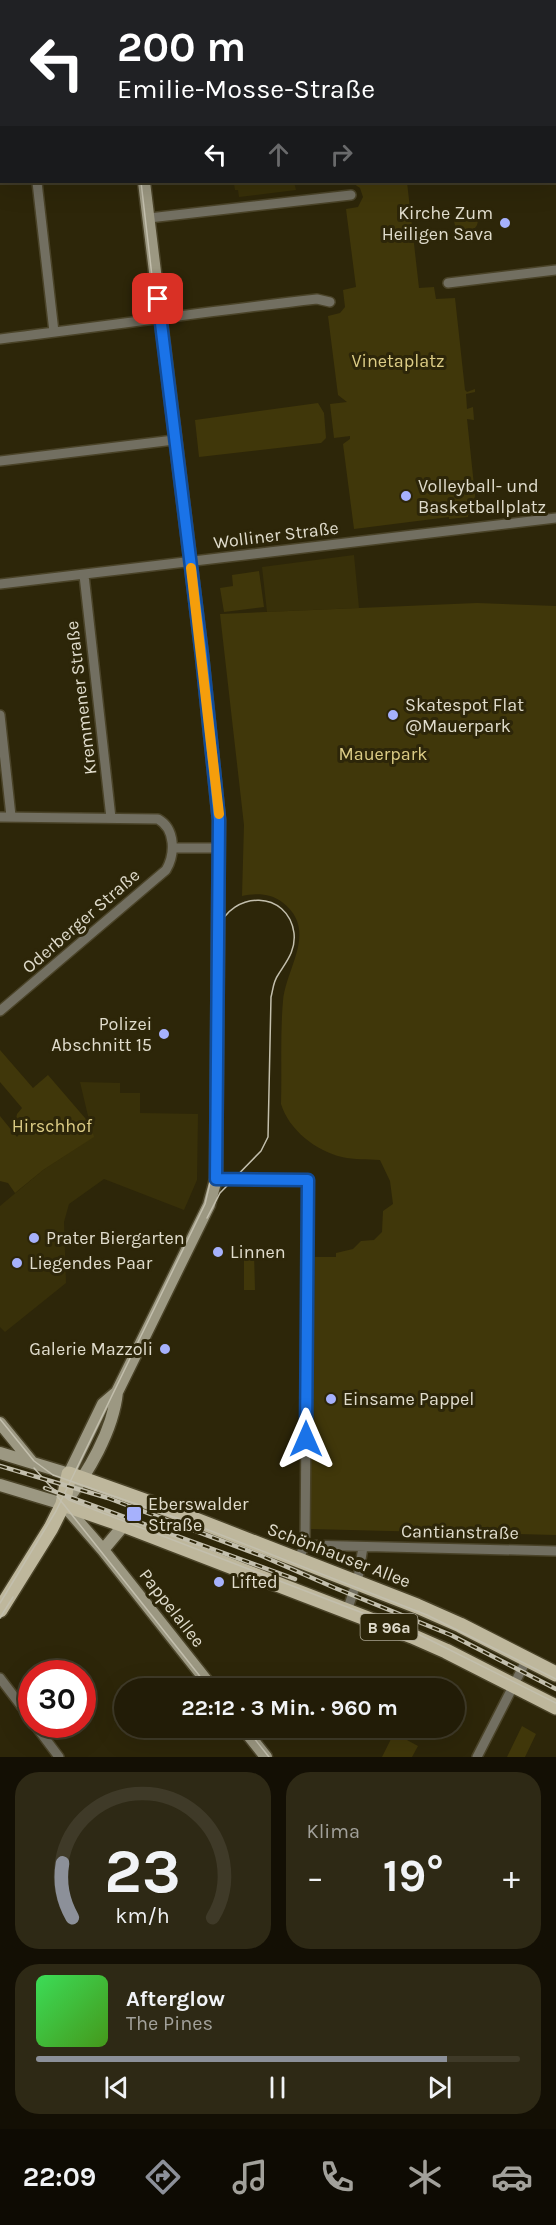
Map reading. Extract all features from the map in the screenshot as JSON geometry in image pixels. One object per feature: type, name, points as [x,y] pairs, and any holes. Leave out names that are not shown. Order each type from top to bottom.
[{"type":"main road","points":[[0,1610],[48,1535],[76,1477],[103,1404],[117,1392],[209,1205],[216,1179],[219,820],[212,743],[144,183]]},
{"type":"main road","points":[[0,1423],[32,1462]]},
{"type":"main road","name":"Schönhauser Allee","points":[[0,1453],[170,1510],[356,1582],[436,1614],[556,1674]]},
{"type":"main road","points":[[0,1485],[63,1504]]},
{"type":"main road","name":"B 96a","points":[[63,1504],[124,1525],[438,1647],[556,1707]]},
{"type":"main road","name":"Pappelallee","points":[[63,1504],[103,1550],[204,1678]]},
{"type":"main road","points":[[103,1550],[124,1525]]},
{"type":"main road","points":[[251,1738],[266,1757]]},
{"type":"street","points":[[37,183],[54,332]]},
{"type":"street","points":[[148,218],[351,195]]},
{"type":"street","points":[[448,284],[556,270]]},
{"type":"street","points":[[0,339],[316,299],[330,302]]},
{"type":"street","points":[[0,461],[174,440]]},
{"type":"street","name":"Wolliner Straße","points":[[0,584],[556,518]]},
{"type":"street","name":"Kremmener Straße","points":[[84,575],[111,818]]},
{"type":"street","points":[[0,715],[11,816]]},
{"type":"street","points":[[0,817],[159,819],[169,828],[173,848],[220,848]]},
{"type":"street","name":"Oderberger Straße","points":[[0,1011],[166,870],[170,864],[173,848]]},
{"type":"street","points":[[216,1179],[308,1180],[305,1545],[298,1560]]},
{"type":"street","name":"Cantianstraße","points":[[305,1545],[556,1551]]},
{"type":"street","points":[[347,1611],[363,1547]]},
{"type":"street","points":[[477,1757],[527,1659]]},
{"type":"street","points":[[0,1678],[18,1702]]},
{"type":"street","points":[[45,1738],[59,1757]]},
{"type":"shaded area","points":[[294,183],[296,190],[239,197],[238,190],[235,190],[232,184]]},
{"type":"shaded area","points":[[354,555],[359,608],[267,612],[262,567]]},
{"type":"shaded area","points":[[80,1082],[120,1083],[120,1093],[140,1093],[140,1113],[198,1114],[197,1180],[184,1210],[104,1179],[69,1204],[64,1222],[66,1283],[5,1332],[0,1327],[0,1206],[43,1170],[93,1137]]},
{"type":"green space","name":"Vinetaplatz","points":[[343,183],[407,183],[419,288],[434,287],[436,299],[455,298],[465,390],[467,392],[475,389],[475,392],[466,394],[467,409],[473,407],[474,420],[467,419],[477,514],[468,515],[468,517],[449,519],[449,517],[354,529],[343,444],[350,439],[350,436],[334,438],[330,404],[347,402],[338,395],[328,316],[340,313],[345,307],[343,290],[356,287],[346,209],[358,207],[363,197],[360,188],[354,184],[344,185]]},
{"type":"green space","points":[[466,208],[471,209],[477,215],[477,225],[471,231],[466,232],[461,231],[455,225],[454,220],[455,215],[461,209]]},
{"type":"green space","points":[[318,403],[324,413],[326,438],[321,443],[199,457],[195,420]]},
{"type":"green space","points":[[259,571],[264,607],[224,612],[220,588],[233,586],[232,575]]},
{"type":"green space","name":"Mauerpark","points":[[477,603],[556,606],[556,1535],[310,1529],[315,1257],[336,1257],[336,1253],[353,1249],[361,1241],[374,1240],[382,1232],[383,1211],[393,1204],[390,1181],[380,1160],[347,1158],[323,1150],[297,1131],[281,1104],[283,1001],[298,949],[298,924],[293,913],[273,897],[263,894],[242,896],[244,825],[220,614]]},
{"type":"green space","name":"Hirschhof","points":[[0,1050],[33,1088],[48,1075],[91,1125],[94,1137],[43,1170],[15,1193],[8,1183],[0,1181],[0,1116],[17,1137],[21,1126],[16,1119],[22,1108],[0,1082]]},
{"type":"green space","points":[[244,1253],[254,1253],[255,1290],[244,1290]]},
{"type":"green space","points":[[522,1726],[536,1734],[525,1757],[507,1757]]},
{"type":"green space","points":[[392,1738],[403,1738],[418,1746],[412,1757],[382,1757]]},
{"type":"tram line","points":[[0,1603],[56,1511],[205,1204],[213,1170],[215,816],[141,183]]},
{"type":"tram line","points":[[207,1218],[220,1193],[261,1151],[268,1137],[271,997],[275,980],[290,956],[294,939],[290,919],[282,909],[259,900],[235,907],[225,916],[218,929]]},
{"type":"tram line","points":[[0,1419],[34,1461],[53,1475],[188,1522],[427,1615],[556,1679]]},
{"type":"tram line","points":[[34,1468],[51,1487],[69,1500],[420,1635],[556,1703]]},
{"type":"tram line","points":[[57,1496],[201,1678]]},
{"type":"tram line","points":[[0,1618],[13,1597]]},
{"type":"tram line","points":[[254,1738],[269,1757]]},
{"type":"railway","points":[[0,1466],[108,1498],[262,1556],[451,1635],[556,1689]]},
{"type":"railway","points":[[45,1488],[295,1579]]},
{"type":"slow traffic","points":[[191,568],[219,814]]},
{"type":"place","name":"Kirche Zum Heiligen Sava","points":[[505,223]]},
{"type":"place","name":"Volleyball- und Basketballplatz","points":[[406,496]]},
{"type":"place","name":"Skatespot Flat @Mauerpark","points":[[393,715]]},
{"type":"place","name":"Polizei Abschnitt 15","points":[[164,1034]]},
{"type":"place","name":"Prater Biergarten","points":[[34,1238]]},
{"type":"place","name":"Linnen","points":[[218,1252]]},
{"type":"place","name":"Liegendes Paar","points":[[17,1263]]},
{"type":"place","name":"Galerie Mazzoli","points":[[165,1349]]},
{"type":"place","name":"Einsame Pappel","points":[[331,1399]]},
{"type":"place","name":"Eberswalder Straße","points":[[134,1514]]},
{"type":"place","name":"Lifted","points":[[219,1582]]},
{"type":"route","points":[[158,299],[202,656],[219,820],[216,1179],[308,1180],[306,1439]]}]
